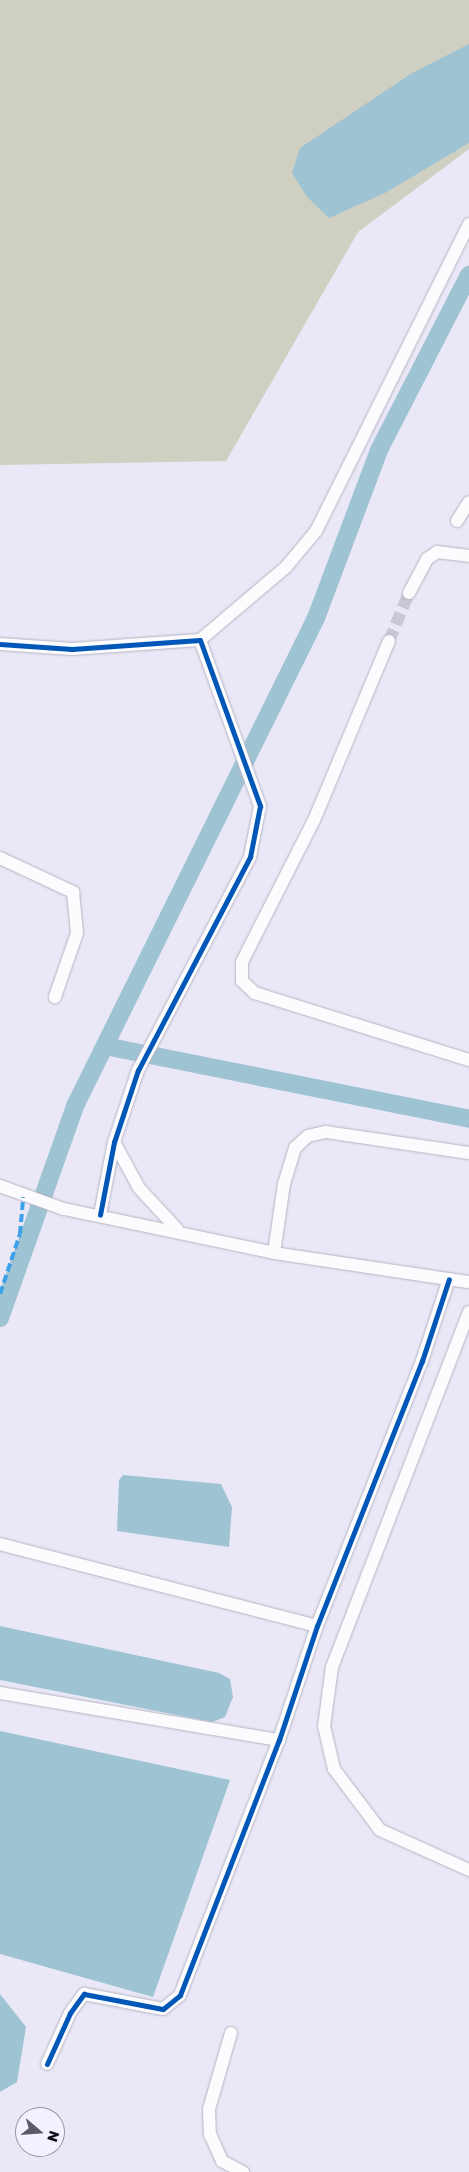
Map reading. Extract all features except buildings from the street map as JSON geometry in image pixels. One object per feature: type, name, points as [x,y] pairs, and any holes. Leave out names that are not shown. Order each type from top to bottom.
[{"type":"street","points":[[0,644],[72,648],[200,640],[286,568],[316,530],[469,224]]},
{"type":"street","points":[[457,521],[469,502]]},
{"type":"street","points":[[409,593],[426,559],[437,552],[469,556]]},
{"type":"street","points":[[100,1215],[114,1142],[138,1070],[250,857],[260,806],[233,725],[200,640]]},
{"type":"street","points":[[389,641],[314,820],[242,962],[242,981],[255,993],[469,1060]]},
{"type":"street","points":[[0,858],[73,892],[77,933],[55,996]]},
{"type":"street","points":[[274,1253],[284,1184],[295,1148],[308,1136],[326,1132],[469,1153]]},
{"type":"street","points":[[114,1142],[139,1188],[177,1229]]},
{"type":"street","points":[[0,1186],[23,1197],[64,1209],[177,1229],[274,1253],[469,1282]]},
{"type":"street","points":[[47,2064],[70,2012],[84,1994],[163,2009],[174,2004],[279,1740],[316,1626],[368,1506],[449,1279]]},
{"type":"street","points":[[469,1312],[332,1667],[324,1726],[334,1769],[380,1830],[469,1870]]},
{"type":"street","points":[[0,1544],[316,1626]]},
{"type":"street","points":[[0,1693],[279,1740]]},
{"type":"street","points":[[231,2033],[209,2109],[217,2152],[243,2172]]},
{"type":"shaded area","points":[[0,0],[469,0],[469,149],[358,232],[226,461],[0,465]]},
{"type":"water","points":[[469,44],[469,143],[385,193],[329,218],[307,197],[292,173],[300,148],[412,73]]},
{"type":"water","points":[[123,1475],[221,1484],[232,1507],[229,1547],[117,1531],[119,1480]]},
{"type":"water","points":[[0,1626],[219,1673],[230,1679],[233,1697],[225,1717],[212,1722],[0,1680]]},
{"type":"water","points":[[0,1731],[230,1780],[153,1997],[0,1954]]},
{"type":"water","points":[[0,1994],[26,2027],[17,2082],[0,2092]]},
{"type":"waterway","points":[[0,1318],[75,1106],[316,618],[379,450],[469,275]]},
{"type":"waterway","points":[[105,1046],[469,1119]]},
{"type":"tunnel","points":[[389,641],[409,593]]},
{"type":"marked path","points":[[0,1294],[20,1234],[23,1197]]},
{"type":"cycle path","points":[[0,644],[72,649],[200,640],[260,806],[250,857],[138,1070],[114,1142],[100,1215]]},
{"type":"cycle path","points":[[47,2064],[70,2013],[84,1994],[163,2009],[180,1995],[279,1740],[317,1626],[422,1361],[449,1279]]}]
